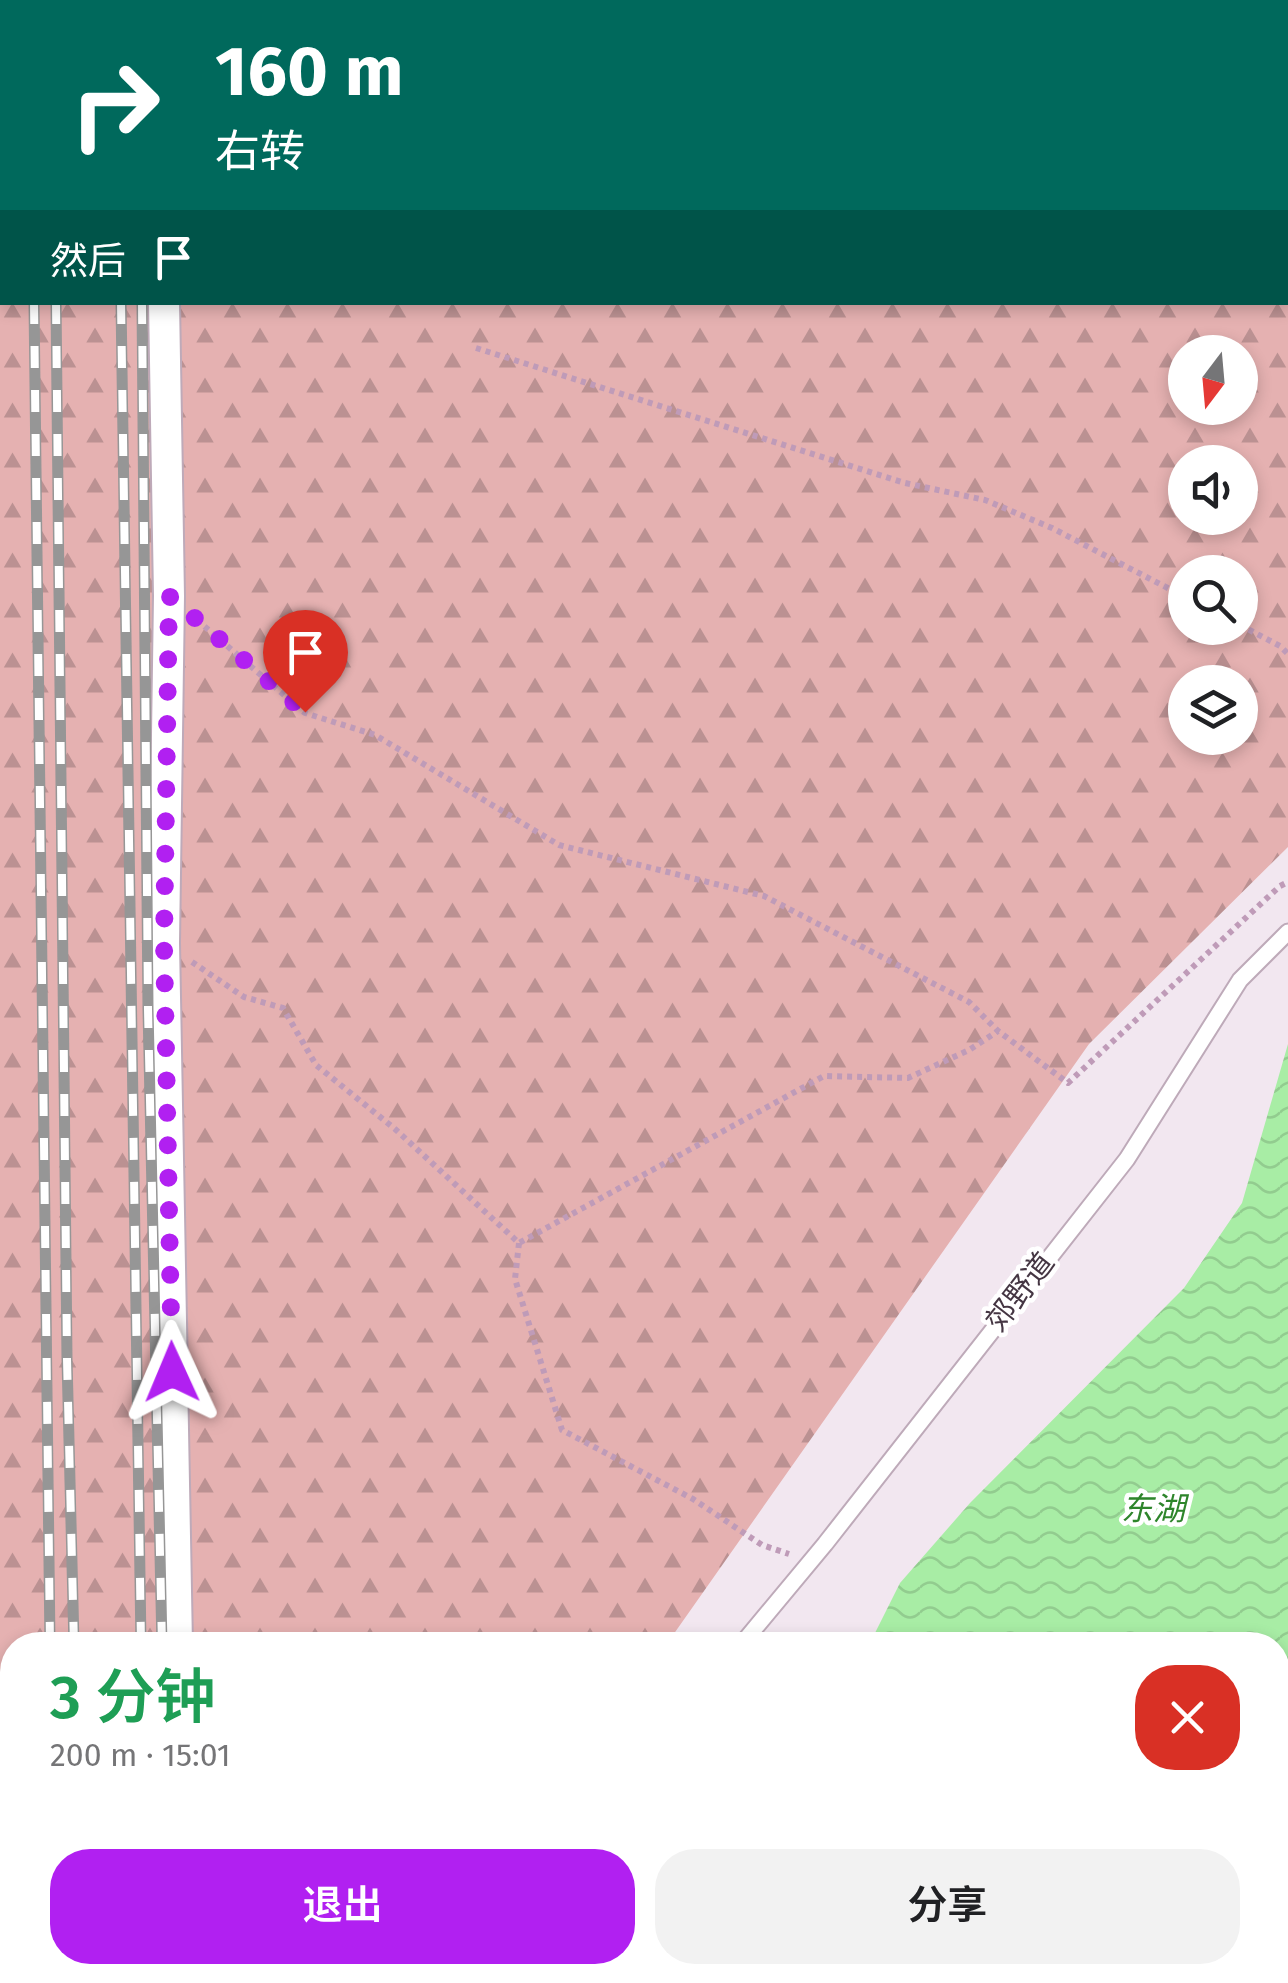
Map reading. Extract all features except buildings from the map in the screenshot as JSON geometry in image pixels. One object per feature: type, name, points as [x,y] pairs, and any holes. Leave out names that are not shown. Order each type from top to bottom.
[{"type":"street","points":[[164,305],[169,596],[164,943],[176,1632]]},
{"type":"lane","name":"郊野道","points":[[752,1632],[1127,1158],[1240,980],[1288,932]]},
{"type":"path","points":[[476,348],[906,484],[985,500],[1052,528],[1168,588]]},
{"type":"path","points":[[169,596],[305,712],[375,735],[559,846],[764,896],[969,1002],[998,1031],[1068,1083],[1211,948],[1288,882]]},
{"type":"path","points":[[1258,634],[1288,654]]},
{"type":"path","points":[[164,943],[244,997],[283,1008],[316,1065],[395,1129],[519,1243]]},
{"type":"path","points":[[519,1243],[824,1076],[908,1078],[969,1050],[998,1031]]},
{"type":"path","points":[[519,1243],[514,1279],[562,1430],[693,1500],[762,1545],[811,1562]]},
{"type":"green space","points":[[0,305],[1288,305],[1288,847],[1089,1044],[675,1632],[0,1632]]},
{"type":"water","name":"东湖","points":[[1288,1044],[1288,1632],[876,1632],[900,1583],[970,1503],[1184,1288],[1242,1203]]},
{"type":"railway","points":[[34,305],[50,1632]]},
{"type":"railway","points":[[56,305],[67,1359],[74,1632]]},
{"type":"railway","points":[[121,305],[141,1632]]},
{"type":"railway","points":[[142,305],[148,1009],[162,1632]]},
{"type":"route","points":[[172,1372],[164,943],[169,596],[305,712]]}]
